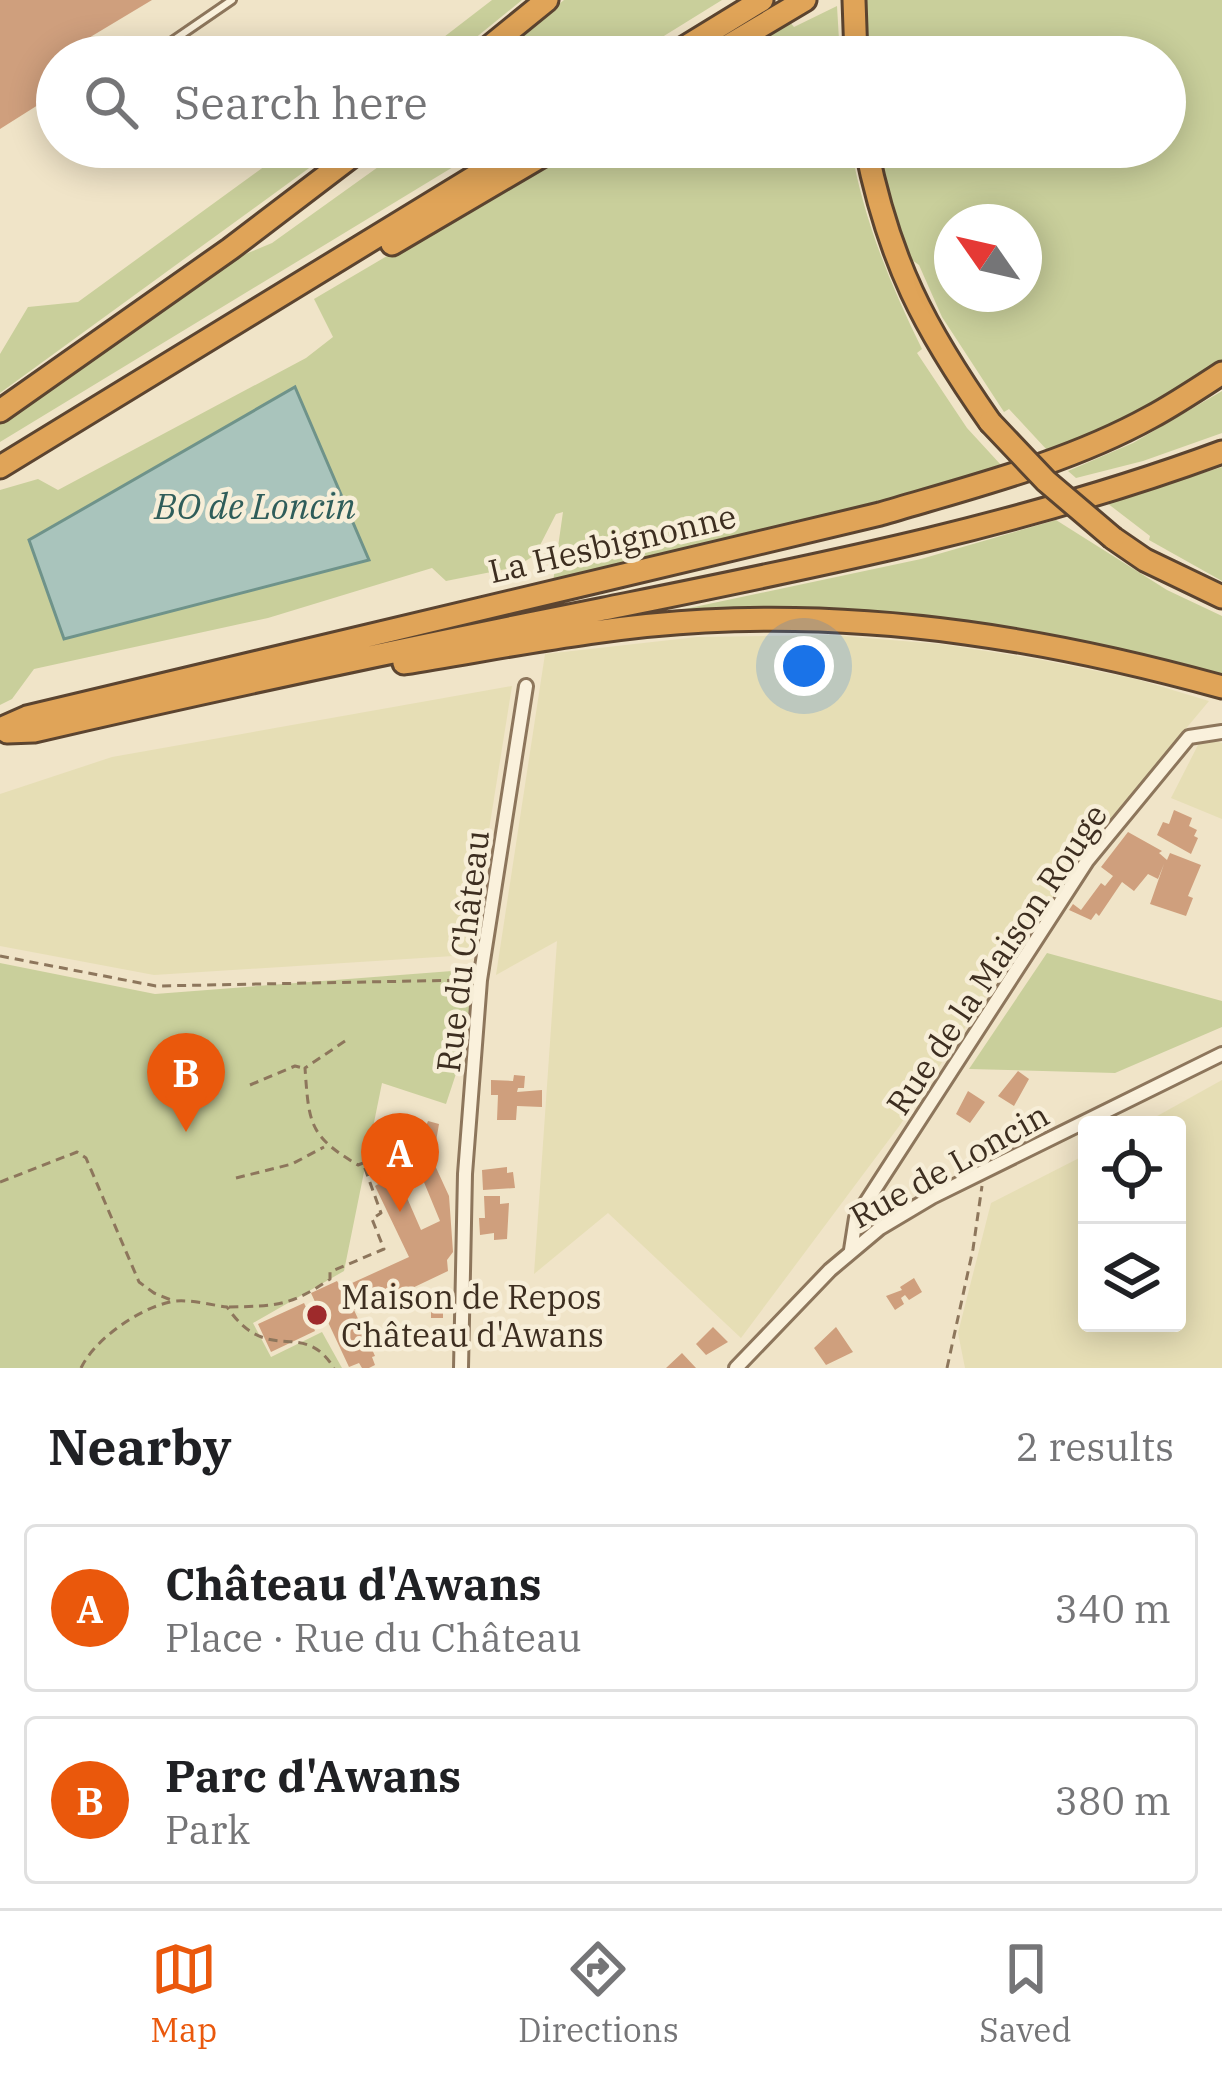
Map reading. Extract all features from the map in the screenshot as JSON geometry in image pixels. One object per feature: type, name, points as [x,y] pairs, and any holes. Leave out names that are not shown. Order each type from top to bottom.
[{"type":"highway","points":[[503,36],[547,0]]},
{"type":"highway","points":[[703,36],[762,0]]},
{"type":"highway","points":[[744,36],[805,0]]},
{"type":"highway","points":[[854,0],[855,36]]},
{"type":"highway","points":[[0,411],[336,168]]},
{"type":"highway","points":[[0,467],[489,168]]},
{"type":"highway","points":[[214,339],[244,331],[520,168]]},
{"type":"highway","points":[[871,168],[886,231],[922,319],[990,422],[1046,482],[1112,538],[1145,560],[1222,597]]},
{"type":"highway","name":"La Hesbignonne","points":[[0,731],[27,717],[231,665],[863,518],[960,490],[1070,454],[1149,419],[1222,373]]},
{"type":"highway","points":[[0,731],[34,731],[910,544],[1039,510],[1222,452]]},
{"type":"highway","points":[[375,656],[403,663],[699,621],[838,620],[1046,643],[1222,687]]},
{"type":"street","name":"Rue du Château","points":[[461,1368],[465,1174],[480,980],[526,686]]},
{"type":"street","name":"Rue de la Maison Rouge","points":[[851,1250],[856,1218],[1087,861],[1190,737],[1222,732]]},
{"type":"street","name":"Rue de Loncin","points":[[736,1368],[851,1250],[904,1213],[1222,1054]]},
{"type":"lane","points":[[180,36],[232,0]]},
{"type":"path","points":[[0,956],[157,986],[480,980]]},
{"type":"path","points":[[250,1085],[295,1066],[305,1068],[345,1041]]},
{"type":"path","points":[[305,1068],[308,1107],[326,1146],[358,1165],[416,1142]]},
{"type":"path","points":[[236,1178],[292,1164],[326,1146]]},
{"type":"path","points":[[0,1182],[76,1151],[86,1158],[139,1282],[173,1300],[278,1306],[309,1293],[330,1279],[330,1272],[384,1249],[372,1219],[381,1213],[363,1163]]},
{"type":"path","points":[[947,1368],[977,1228],[981,1172]]},
{"type":"path","points":[[81,1368],[88,1353],[111,1333],[173,1300]]},
{"type":"path","points":[[227,1306],[243,1336]]},
{"type":"path","points":[[299,1352],[322,1353],[334,1368]]},
{"type":"shaded area","points":[[830,635],[940,644],[1037,659],[1136,679],[1209,701],[1082,853],[900,1125],[741,1338],[608,1213],[534,1274],[557,941],[496,975],[545,654],[697,637]]},
{"type":"shaded area","points":[[512,686],[469,955],[154,975],[0,946],[0,794],[112,757]]},
{"type":"shaded area","points":[[1200,741],[1222,743],[1222,819],[1171,798]]},
{"type":"shaded area","points":[[1222,1080],[1222,1368],[965,1368],[958,1333],[991,1203],[1078,1159],[1078,1332],[1186,1332],[1186,1116],[1157,1116]]},
{"type":"green space","points":[[492,0],[522,0],[478,36],[445,36]]},
{"type":"green space","points":[[564,0],[722,0],[664,36],[521,36]]},
{"type":"green space","points":[[865,0],[1222,0],[1222,362],[1135,416],[1047,450],[1009,409],[1004,412],[940,312],[1042,312],[1042,204],[934,204],[934,299],[919,265],[905,255],[880,168],[1186,168],[1186,36],[865,36]]},
{"type":"green space","points":[[837,6],[839,36],[763,36],[789,21],[794,27]]},
{"type":"green space","points":[[262,168],[309,168],[0,393],[0,354],[28,307],[78,302]]},
{"type":"green space","points":[[377,168],[451,168],[0,442],[0,422],[231,260],[272,243]]},
{"type":"green space","points":[[536,168],[856,168],[879,250],[922,349],[917,353],[967,428],[1001,465],[919,492],[553,582],[563,512],[556,514],[535,555],[516,567],[446,581],[432,568],[268,618],[34,669],[12,699],[0,705],[0,490],[38,479],[58,490],[306,358],[333,337],[314,299]]},
{"type":"green space","points":[[1222,391],[1222,433],[1076,478],[1068,471],[1133,443]]},
{"type":"green space","points":[[1222,467],[1222,581],[1149,540],[1150,536],[1107,503]]},
{"type":"green space","points":[[1056,520],[1167,590],[1222,616],[1222,677],[1086,644],[954,622],[821,613],[681,614],[680,610],[921,559]]},
{"type":"green space","points":[[1047,953],[1222,1001],[1222,1027],[1115,1073],[969,1069]]},
{"type":"green space","points":[[0,963],[155,994],[491,968],[446,1104],[382,1083],[344,1271],[253,1323],[271,1357],[322,1332],[342,1368],[0,1368]]},
{"type":"water","name":"BO de Loncin","points":[[295,387],[369,560],[64,639],[29,540]]},
{"type":"building","points":[[0,0],[152,0],[92,36],[36,36],[36,106],[0,129]]},
{"type":"building","points":[[1174,810],[1192,818],[1189,826],[1197,830],[1191,854],[1157,835],[1163,822],[1169,824]]},
{"type":"building","points":[[1128,832],[1162,851],[1167,860],[1170,853],[1201,865],[1188,896],[1193,898],[1186,916],[1150,904],[1164,864],[1158,879],[1148,874],[1134,891],[1122,882],[1099,916],[1096,913],[1091,920],[1069,910],[1073,904],[1081,910],[1101,883],[1105,886],[1113,876],[1101,867]]},
{"type":"building","points":[[1018,1071],[1029,1079],[1014,1106],[998,1096]]},
{"type":"building","points":[[514,1075],[525,1076],[524,1088],[517,1092],[542,1090],[542,1107],[517,1106],[516,1120],[497,1120],[498,1095],[491,1095],[491,1080],[513,1081]]},
{"type":"building","points":[[968,1091],[985,1102],[970,1123],[956,1114]]},
{"type":"building","points":[[428,1121],[439,1124],[435,1147],[427,1148],[449,1196],[453,1252],[447,1260],[448,1271],[364,1311],[362,1306],[354,1310],[375,1356],[375,1365],[369,1368],[359,1363],[349,1367],[327,1320],[271,1352],[258,1324],[304,1303],[307,1309],[316,1304],[311,1293],[337,1281],[341,1288],[409,1257],[375,1186],[380,1183],[374,1169],[425,1147],[419,1133]],"holes":[[[421,1175],[440,1221],[421,1230],[401,1184]]]},
{"type":"building","points":[[507,1167],[507,1173],[513,1172],[515,1188],[483,1190],[482,1170]]},
{"type":"building","points":[[484,1196],[500,1196],[500,1204],[509,1203],[507,1239],[494,1240],[494,1233],[480,1235]]},
{"type":"building","points":[[914,1278],[922,1292],[909,1300],[905,1295],[901,1298],[904,1304],[895,1310],[886,1296],[902,1290]]},
{"type":"building","points":[[431,1299],[443,1299],[443,1318],[431,1318]]},
{"type":"building","points":[[713,1327],[728,1342],[706,1355],[696,1344]]},
{"type":"building","points":[[836,1327],[853,1352],[826,1365],[814,1348]]},
{"type":"building","points":[[682,1353],[696,1368],[666,1368]]},
{"type":"place","name":"Parc d'Awans","points":[[186,1132]]},
{"type":"place","name":"Château d'Awans","points":[[400,1212]]},
{"type":"place","name":"Maison de Repos Château d'Awans","points":[[317,1315]]}]
